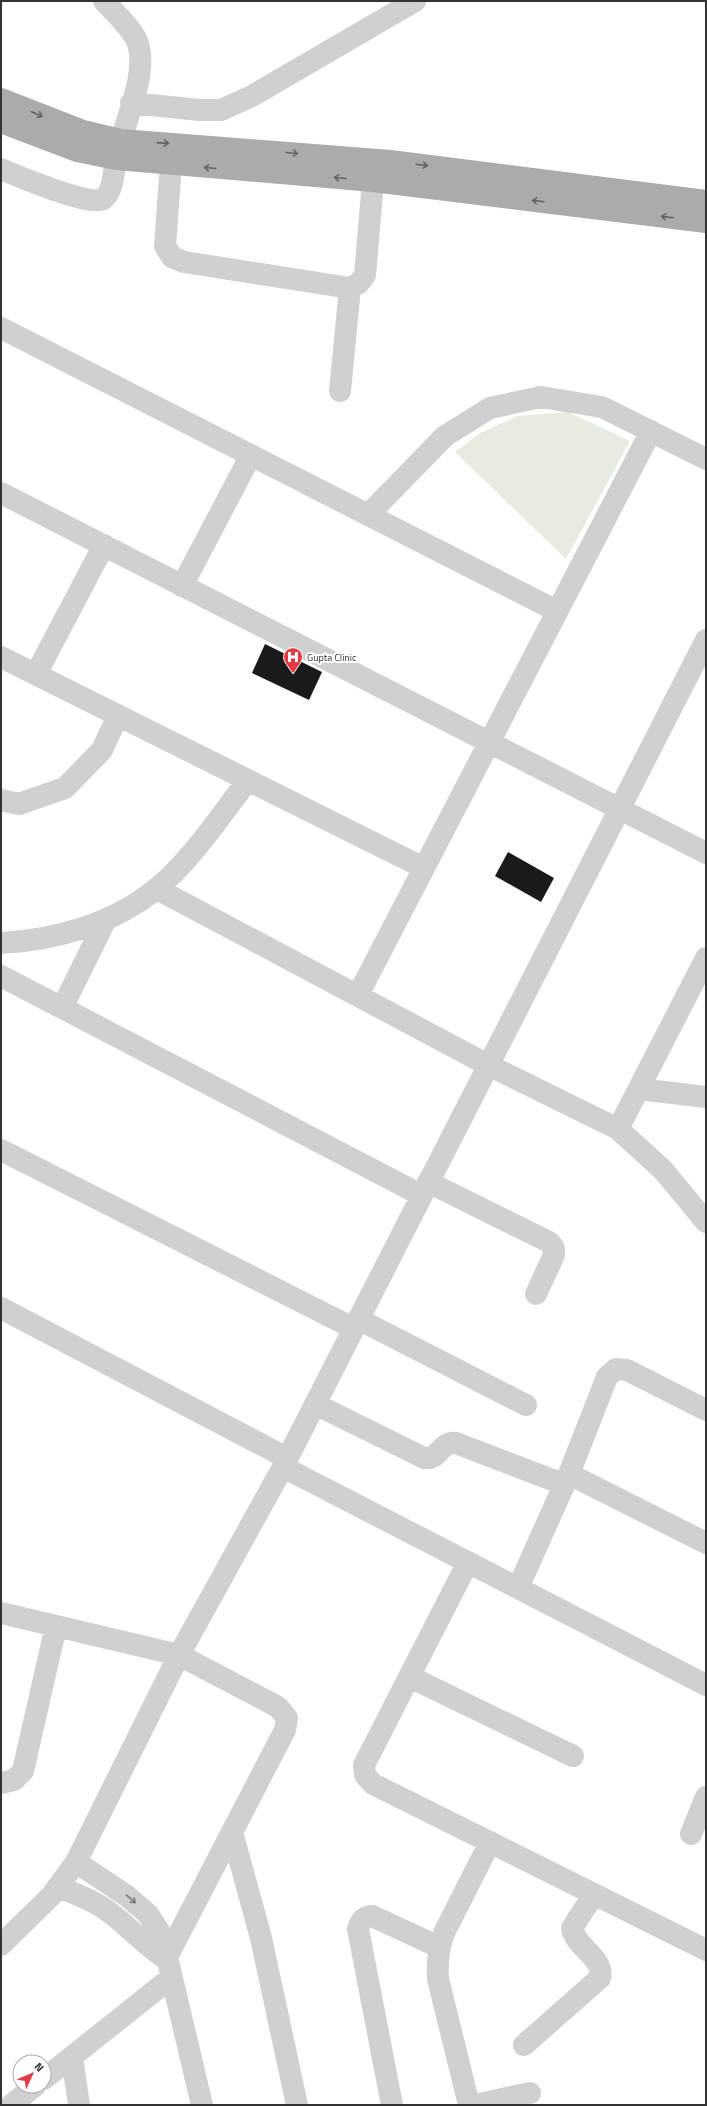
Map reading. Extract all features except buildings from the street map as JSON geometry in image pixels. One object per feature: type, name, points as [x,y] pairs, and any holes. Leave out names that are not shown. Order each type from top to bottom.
[{"type":"main road","points":[[1,99],[83,131],[119,149],[171,164],[381,182],[706,222]]},
{"type":"main road","points":[[1,122],[77,151],[119,149],[390,161],[706,201]]},
{"type":"main road","points":[[381,182],[390,161]]},
{"type":"street","points":[[1,170],[53,189],[95,202],[104,199],[109,192],[142,63],[137,41],[126,25],[104,1]]},
{"type":"street","points":[[131,103],[200,110],[221,110],[252,96],[415,1]]},
{"type":"street","points":[[171,164],[165,246],[172,257],[184,262],[350,288],[359,283],[365,275],[381,182]]},
{"type":"street","points":[[340,391],[350,288]]},
{"type":"street","points":[[1,328],[557,611]]},
{"type":"street","points":[[368,515],[446,436],[490,408],[541,397],[602,407],[706,459]]},
{"type":"street","points":[[358,995],[651,431]]},
{"type":"street","points":[[182,586],[251,456]]},
{"type":"street","points":[[1,493],[706,853]]},
{"type":"street","points":[[36,674],[104,545]]},
{"type":"street","points":[[1,1945],[19,1929],[58,1887],[76,1862],[179,1655],[285,1462],[706,640]]},
{"type":"street","points":[[1,657],[424,868]]},
{"type":"street","points":[[1,800],[19,804],[65,788],[102,750],[118,716]]},
{"type":"street","points":[[1,943],[65,934],[126,911],[157,889],[193,851],[248,780]]},
{"type":"street","points":[[157,889],[488,1065],[618,1129],[663,1170],[706,1222]]},
{"type":"street","points":[[62,1008],[106,919]]},
{"type":"street","points":[[618,1129],[706,958]]},
{"type":"street","points":[[1,976],[62,1008],[425,1189],[549,1242],[554,1248],[554,1255],[536,1294]]},
{"type":"street","points":[[639,1089],[706,1096]]},
{"type":"street","points":[[1,1150],[356,1324],[526,1405]]},
{"type":"street","points":[[1,1308],[468,1562],[706,1685]]},
{"type":"street","points":[[518,1588],[566,1479],[607,1377],[616,1369],[627,1370],[706,1410]]},
{"type":"street","points":[[315,1404],[424,1458],[429,1459],[435,1456],[450,1442],[456,1443],[566,1479],[706,1543]]},
{"type":"street","points":[[468,1562],[364,1765],[365,1775],[373,1784],[706,1950]]},
{"type":"street","points":[[1,1613],[179,1655],[278,1707],[287,1718],[285,1730],[232,1832],[169,1968],[72,2057],[52,2073]]},
{"type":"street","points":[[1,1782],[14,1780],[23,1771],[56,1626]]},
{"type":"street","points":[[410,1677],[573,1756]]},
{"type":"street","points":[[691,1834],[706,1797]]},
{"type":"street","points":[[232,1832],[261,1938],[298,2105]]},
{"type":"street","points":[[469,2105],[438,1979],[439,1947],[490,1842]]},
{"type":"street","points":[[76,1862],[127,1896],[148,1914],[162,1936],[202,2105]]},
{"type":"street","points":[[90,1899],[103,1881]]},
{"type":"street","points":[[58,1887],[90,1899],[112,1914],[151,1949],[169,1968]]},
{"type":"street","points":[[524,2045],[600,1978],[602,1972],[599,1966],[576,1938],[572,1928],[594,1894]]},
{"type":"street","points":[[392,2105],[358,1929],[360,1921],[365,1917],[372,1916],[439,1947]]},
{"type":"street","points":[[72,2057],[79,2105]]},
{"type":"street","points":[[475,2105],[530,2093]]},
{"type":"street","points":[[11,2105],[25,2094]]},
{"type":"shaded area","points":[[568,412],[630,441],[566,559],[455,452],[480,433],[518,416]]},
{"type":"place","name":"Gupta Clinic","points":[[293,674]]}]
